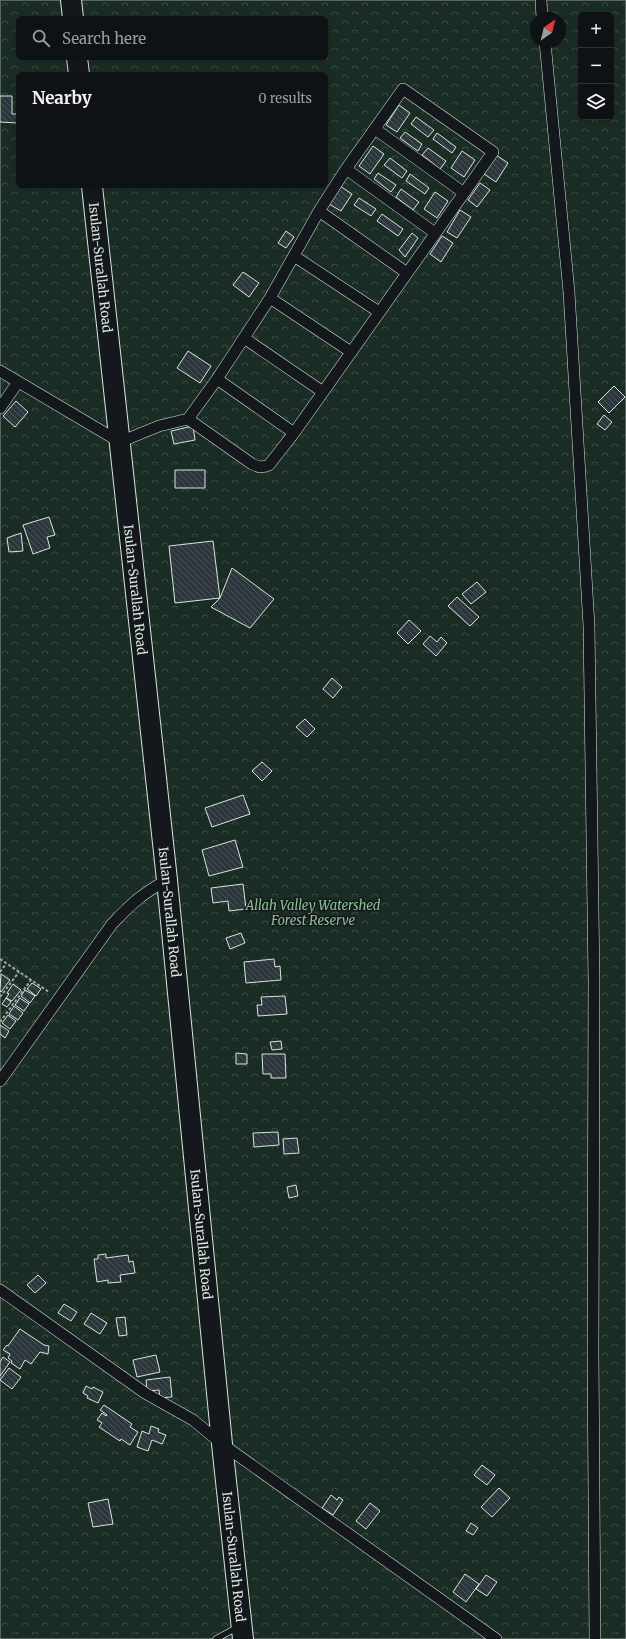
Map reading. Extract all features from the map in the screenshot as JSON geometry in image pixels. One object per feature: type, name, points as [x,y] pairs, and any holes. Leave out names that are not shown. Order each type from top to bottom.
[{"type":"highway","points":[[71,0],[73,16]]},
{"type":"highway","points":[[77,60],[79,72]]},
{"type":"highway","name":"Isulan-Surallah Road","points":[[92,188],[167,880],[222,1444],[242,1632]]},
{"type":"street","points":[[541,0],[542,12]]},
{"type":"street","points":[[546,48],[569,292],[589,626],[594,980],[593,1360],[595,1639]]},
{"type":"street","points":[[0,371],[120,442],[159,426],[188,419],[217,379],[270,298],[319,211],[346,169],[403,90],[493,152],[294,433],[269,465],[258,467],[188,419]]},
{"type":"street","points":[[375,129],[464,192]]},
{"type":"street","points":[[346,169],[435,234]]},
{"type":"street","points":[[319,211],[407,272]]},
{"type":"street","points":[[294,256],[379,312]]},
{"type":"street","points":[[270,298],[351,352]]},
{"type":"street","points":[[244,338],[323,392]]},
{"type":"street","points":[[217,379],[294,433]]},
{"type":"street","points":[[0,408],[18,382]]},
{"type":"street","points":[[0,1081],[112,924],[146,891],[167,880]]},
{"type":"street","points":[[0,1290],[145,1393],[193,1420],[222,1444],[496,1639]]},
{"type":"lane","points":[[216,1639],[242,1632]]},
{"type":"path","points":[[0,959],[58,998]]},
{"type":"path","points":[[0,972],[6,963]]},
{"type":"path","points":[[0,997],[19,972]]},
{"type":"path","points":[[0,1022],[31,980]]},
{"type":"green space","name":"Allah Valley Watershed Forest Reserve","points":[[0,0],[626,0],[626,1639],[0,1639]]},
{"type":"building","points":[[0,96],[12,96],[12,114],[16,114],[16,123],[0,122]]},
{"type":"building","points":[[399,105],[410,113],[397,132],[386,125]]},
{"type":"building","points":[[416,117],[434,130],[428,137],[411,124]]},
{"type":"building","points":[[405,132],[422,144],[418,151],[400,138]]},
{"type":"building","points":[[437,133],[456,147],[452,153],[433,139]]},
{"type":"building","points":[[373,146],[384,154],[370,174],[359,166]]},
{"type":"building","points":[[428,148],[446,161],[440,169],[422,155]]},
{"type":"building","points":[[462,151],[475,160],[464,177],[451,168]]},
{"type":"building","points":[[496,155],[508,163],[496,182],[484,174]]},
{"type":"building","points":[[390,158],[407,171],[402,178],[384,165]]},
{"type":"building","points":[[378,173],[396,185],[391,192],[374,179]]},
{"type":"building","points":[[410,174],[429,188],[425,194],[406,181]]},
{"type":"building","points":[[480,183],[490,190],[477,207],[468,200]]},
{"type":"building","points":[[340,186],[352,194],[341,211],[329,204]]},
{"type":"building","points":[[401,189],[419,202],[413,210],[396,197]]},
{"type":"building","points":[[435,192],[448,201],[437,218],[424,209]]},
{"type":"building","points":[[359,198],[376,209],[371,216],[354,205]]},
{"type":"building","points":[[460,210],[471,217],[457,238],[447,232]]},
{"type":"building","points":[[382,214],[403,229],[398,236],[377,221]]},
{"type":"building","points":[[286,231],[294,237],[286,248],[278,243]]},
{"type":"building","points":[[412,233],[418,238],[405,257],[399,250]]},
{"type":"building","points":[[442,236],[453,243],[441,262],[430,254]]},
{"type":"building","points":[[243,272],[259,283],[249,297],[233,285]]},
{"type":"building","points":[[188,351],[211,366],[200,383],[177,368]]},
{"type":"building","points":[[614,386],[625,397],[609,413],[598,402]]},
{"type":"building","points":[[16,401],[28,412],[15,427],[3,416]]},
{"type":"building","points":[[604,415],[612,422],[605,430],[597,424]]},
{"type":"building","points":[[193,426],[195,440],[174,444],[171,431]]},
{"type":"building","points":[[175,470],[205,470],[205,488],[175,488]]},
{"type":"building","points":[[49,517],[55,535],[47,537],[50,548],[33,554],[23,525]]},
{"type":"building","points":[[21,533],[23,551],[9,552],[7,538]]},
{"type":"building","points":[[213,541],[220,598],[175,603],[169,546]]},
{"type":"building","points":[[232,568],[274,599],[250,628],[211,607],[220,598]]},
{"type":"building","points":[[477,582],[486,592],[471,604],[462,594]]},
{"type":"building","points":[[457,597],[479,617],[470,626],[448,606]]},
{"type":"building","points":[[409,620],[421,631],[408,644],[397,633]]},
{"type":"building","points":[[430,636],[437,642],[441,637],[447,643],[436,656],[423,644]]},
{"type":"building","points":[[332,678],[342,687],[333,698],[323,689]]},
{"type":"building","points":[[305,719],[315,729],[307,737],[296,727]]},
{"type":"building","points":[[262,762],[272,771],[262,781],[252,771]]},
{"type":"building","points":[[243,795],[250,814],[212,827],[205,808]]},
{"type":"building","points":[[235,840],[243,867],[209,876],[202,850]]},
{"type":"building","points":[[243,884],[246,909],[229,911],[228,901],[213,903],[211,888]]},
{"type":"building","points":[[241,933],[245,943],[230,949],[226,938]]},
{"type":"building","points":[[274,959],[275,967],[280,966],[281,980],[246,983],[244,962]]},
{"type":"building","points":[[1,974],[10,980],[1,992],[0,991]]},
{"type":"building","points":[[32,983],[41,989],[36,996],[27,989]]},
{"type":"building","points":[[13,984],[21,990],[12,1001],[6,998],[9,994],[7,993]]},
{"type":"building","points":[[25,990],[35,996],[30,1003],[21,996]]},
{"type":"building","points":[[285,996],[287,1014],[258,1016],[257,1005],[262,1005],[261,997]]},
{"type":"building","points":[[6,998],[11,1002],[7,1007],[2,1004]]},
{"type":"building","points":[[20,998],[29,1004],[24,1011],[15,1005]]},
{"type":"building","points":[[14,1006],[23,1013],[18,1020],[9,1014]]},
{"type":"building","points":[[8,1015],[16,1021],[10,1029],[2,1023]]},
{"type":"building","points":[[0,1025],[9,1031],[5,1038],[0,1034]]},
{"type":"building","points":[[281,1041],[282,1049],[272,1050],[270,1042]]},
{"type":"building","points":[[236,1053],[247,1054],[247,1064],[236,1064]]},
{"type":"building","points":[[262,1054],[285,1054],[286,1078],[271,1078],[271,1074],[263,1074]]},
{"type":"building","points":[[278,1132],[279,1145],[254,1147],[253,1133]]},
{"type":"building","points":[[297,1138],[299,1153],[284,1154],[283,1139]]},
{"type":"building","points":[[296,1185],[298,1196],[289,1198],[287,1187]]},
{"type":"building","points":[[106,1254],[106,1258],[128,1255],[129,1262],[133,1261],[135,1273],[120,1275],[121,1282],[108,1283],[108,1280],[97,1282],[94,1259],[98,1259],[98,1255]]},
{"type":"building","points":[[38,1275],[46,1283],[35,1293],[27,1285]]},
{"type":"building","points":[[64,1304],[77,1312],[71,1321],[58,1313]]},
{"type":"building","points":[[91,1313],[107,1323],[100,1334],[84,1324]]},
{"type":"building","points":[[125,1317],[127,1335],[119,1336],[116,1318]]},
{"type":"building","points":[[20,1329],[44,1345],[49,1346],[48,1354],[40,1352],[31,1364],[25,1360],[20,1369],[11,1363],[12,1361],[8,1358],[10,1354],[3,1350],[7,1345],[8,1346]]},
{"type":"building","points":[[156,1355],[160,1372],[137,1377],[133,1360]]},
{"type":"building","points":[[3,1357],[10,1362],[0,1376],[0,1362]]},
{"type":"building","points":[[9,1368],[21,1377],[12,1389],[0,1380]]},
{"type":"building","points":[[170,1377],[172,1397],[160,1398],[159,1390],[147,1391],[146,1380]]},
{"type":"building","points":[[86,1386],[92,1389],[93,1387],[103,1392],[98,1403],[87,1398],[88,1396],[83,1393]]},
{"type":"building","points":[[104,1405],[132,1424],[130,1427],[138,1432],[130,1445],[121,1439],[120,1441],[99,1427],[102,1423],[97,1420],[102,1413],[106,1416],[107,1415],[100,1410]]},
{"type":"building","points":[[151,1426],[159,1429],[158,1432],[166,1435],[162,1444],[152,1440],[148,1451],[137,1447],[142,1431],[149,1434]]},
{"type":"building","points":[[482,1465],[495,1475],[487,1485],[474,1475]]},
{"type":"building","points":[[499,1488],[510,1498],[492,1517],[481,1507]]},
{"type":"building","points":[[331,1495],[337,1500],[339,1497],[343,1500],[333,1515],[322,1508]]},
{"type":"building","points":[[108,1499],[113,1524],[93,1527],[88,1503]]},
{"type":"building","points":[[370,1503],[380,1511],[366,1529],[356,1521]]},
{"type":"building","points":[[471,1523],[478,1528],[473,1535],[466,1531]]},
{"type":"building","points":[[465,1574],[479,1584],[466,1602],[453,1592]]},
{"type":"building","points":[[486,1575],[497,1582],[487,1596],[476,1589]]}]
